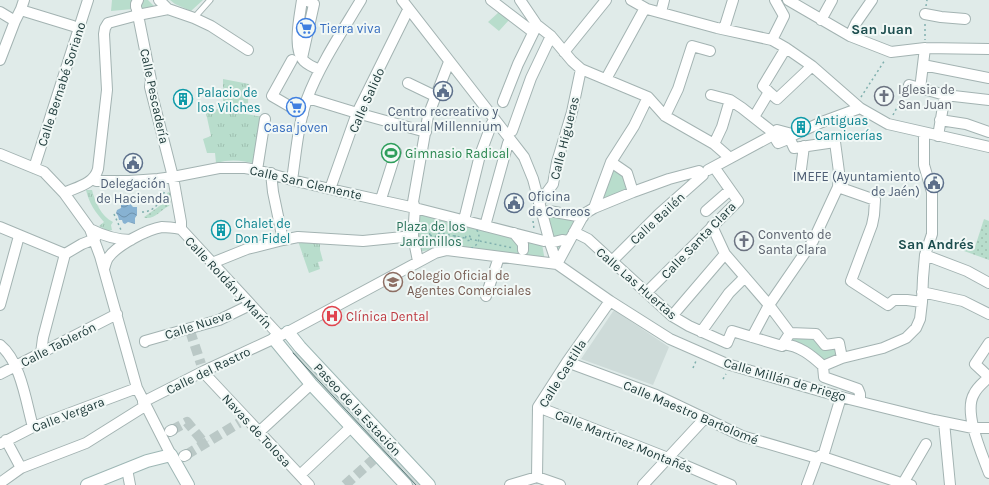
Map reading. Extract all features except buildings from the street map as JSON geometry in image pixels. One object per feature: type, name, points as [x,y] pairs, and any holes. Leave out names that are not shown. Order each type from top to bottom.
[{"type":"main road","name":"Paseo de la Estación","points":[[280,335],[311,384],[406,485]]},
{"type":"main road","name":"Paseo de la Estación","points":[[280,335],[300,347],[429,485]]},
{"type":"main road","points":[[87,485],[152,460],[171,455],[188,485]]},
{"type":"street","points":[[0,60],[24,0]]},
{"type":"street","name":"Calle Bernabé Soriano","points":[[34,168],[88,0]]},
{"type":"street","points":[[159,0],[168,9]]},
{"type":"street","points":[[297,59],[302,0]]},
{"type":"street","points":[[303,114],[272,96],[297,59],[314,4],[306,0]]},
{"type":"street","points":[[292,180],[303,114],[308,98],[320,70],[361,0]]},
{"type":"street","points":[[402,0],[524,157],[533,178],[547,242],[557,264]]},
{"type":"street","points":[[491,0],[535,29],[551,36],[580,69],[648,96],[665,116],[714,144],[730,158]]},
{"type":"street","points":[[520,0],[535,29]]},
{"type":"street","points":[[564,52],[606,0]]},
{"type":"street","points":[[632,0],[645,8],[772,40],[812,66],[858,106],[888,124],[989,146]]},
{"type":"street","points":[[661,12],[664,0]]},
{"type":"street","points":[[724,29],[733,0]]},
{"type":"street","points":[[772,40],[784,16],[775,0]]},
{"type":"street","points":[[789,0],[850,36],[891,52],[926,48],[989,49]]},
{"type":"street","points":[[821,20],[832,0]]},
{"type":"street","points":[[850,36],[856,23],[872,0]]},
{"type":"street","points":[[64,192],[93,180],[97,175],[107,90],[104,34],[108,23],[137,8],[168,9],[211,26],[248,50]]},
{"type":"street","name":"Calle Pescadería","points":[[137,8],[151,80],[150,87],[173,178],[181,229]]},
{"type":"street","points":[[606,79],[645,8]]},
{"type":"street","points":[[24,11],[73,26]]},
{"type":"street","points":[[0,12],[15,21]]},
{"type":"street","name":"Calle Salido","points":[[330,189],[357,113],[407,12]]},
{"type":"street","points":[[925,14],[965,19]]},
{"type":"street","points":[[503,102],[518,64],[535,29]]},
{"type":"street","points":[[512,131],[531,78],[551,36]]},
{"type":"street","points":[[665,116],[678,89],[692,46],[710,51]]},
{"type":"street","points":[[786,48],[763,86],[777,99],[812,66]]},
{"type":"street","points":[[920,89],[926,48]]},
{"type":"street","points":[[297,59],[320,70]]},
{"type":"street","points":[[418,261],[413,236],[415,208],[413,202],[428,116],[449,62]]},
{"type":"street","points":[[923,65],[989,78]]},
{"type":"street","name":"Calle Higueras","points":[[539,203],[552,184],[556,162],[572,112],[580,69]]},
{"type":"street","points":[[408,83],[436,96]]},
{"type":"street","points":[[909,85],[945,95],[989,100]]},
{"type":"street","points":[[754,117],[770,92]]},
{"type":"street","points":[[711,95],[730,100],[775,134]]},
{"type":"street","points":[[938,136],[945,95]]},
{"type":"street","points":[[594,208],[611,162],[634,126],[648,96]]},
{"type":"street","points":[[308,98],[426,132]]},
{"type":"street","points":[[714,144],[722,127],[730,100]]},
{"type":"street","points":[[790,137],[858,106]]},
{"type":"street","points":[[257,170],[265,119]]},
{"type":"street","points":[[940,120],[966,124],[989,132]]},
{"type":"street","points":[[464,220],[480,155],[492,123]]},
{"type":"street","points":[[962,141],[966,124]]},
{"type":"street","points":[[557,264],[584,214],[594,208],[669,179],[706,171],[775,134],[776,130],[792,134],[790,137],[794,148],[834,142],[839,172],[838,187],[813,241],[769,305],[752,337]]},
{"type":"street","points":[[822,366],[842,358],[882,348],[906,338],[916,328],[920,319],[925,255],[932,234],[932,192],[924,166],[924,136]]},
{"type":"street","points":[[485,226],[508,143]]},
{"type":"street","points":[[801,169],[804,146]]},
{"type":"street","points":[[381,199],[396,152]]},
{"type":"street","points":[[0,154],[44,172],[64,192],[90,229],[104,269],[137,388],[171,455]]},
{"type":"street","points":[[611,162],[627,173],[633,192]]},
{"type":"street","name":"Calle San Clemente","points":[[96,181],[129,181],[173,178],[219,168],[245,168],[415,208]]},
{"type":"street","name":"Calle Santa Clara","points":[[647,292],[738,201],[730,190],[706,171]]},
{"type":"street","name":"Calle Bailén","points":[[612,261],[659,214],[706,171]]},
{"type":"street","points":[[271,173],[273,192],[283,240]]},
{"type":"street","points":[[838,187],[874,200],[872,225],[851,281],[888,305],[894,300],[907,300],[922,297],[964,301],[989,314]]},
{"type":"street","points":[[706,211],[730,190]]},
{"type":"street","points":[[415,208],[547,242],[562,240],[569,242]]},
{"type":"street","points":[[549,211],[583,217]]},
{"type":"street","points":[[712,226],[725,254],[769,305],[790,333]]},
{"type":"street","points":[[0,227],[65,254]]},
{"type":"street","points":[[104,269],[108,258],[118,249],[146,232],[165,227],[181,229]]},
{"type":"street","points":[[90,229],[106,237],[120,240],[131,240]]},
{"type":"street","name":"Calle Roldán y Marín","points":[[181,229],[250,305],[280,335]]},
{"type":"street","name":"Calle Las Huertas","points":[[574,232],[588,239],[672,316],[701,332],[727,343],[732,331],[782,346],[783,344],[791,345],[811,354],[822,366],[824,377],[858,389],[860,401]]},
{"type":"street","points":[[514,234],[523,244],[523,250]]},
{"type":"street","points":[[0,305],[19,236]]},
{"type":"street","points":[[212,264],[247,249],[283,240],[298,238],[363,240],[413,236]]},
{"type":"street","points":[[41,353],[43,338],[65,254],[82,244],[95,240]]},
{"type":"street","name":"Calle del Rastro","points":[[0,483],[21,468],[86,443],[144,404],[204,371],[280,335],[435,252],[447,250],[557,264]]},
{"type":"street","points":[[672,316],[725,254]]},
{"type":"street","points":[[925,255],[967,271],[989,283]]},
{"type":"street","points":[[486,296],[499,257]]},
{"type":"street","name":"Calle Millán de Priego","points":[[557,264],[610,301],[670,339],[727,364],[842,397],[944,422],[973,428],[987,429]]},
{"type":"street","points":[[701,332],[729,293],[745,277]]},
{"type":"street","name":"Calle Castilla","points":[[537,476],[538,407],[567,362],[610,301]]},
{"type":"street","name":"Calle Nueva","points":[[145,341],[190,330],[219,320],[250,305]]},
{"type":"street","name":"Calle Tablerón","points":[[0,374],[117,314]]},
{"type":"street","points":[[790,333],[816,334],[825,345],[838,343],[842,358]]},
{"type":"street","points":[[783,344],[790,333]]},
{"type":"street","points":[[989,343],[975,364],[989,377],[973,394],[971,408],[973,428],[989,473]]},
{"type":"street","points":[[0,345],[6,350],[16,366],[33,427]]},
{"type":"street","name":"Calle Maestro Bartolomé","points":[[567,362],[656,395],[742,436],[906,484]]},
{"type":"street","name":"Navas de Tolosa","points":[[203,369],[243,421],[259,432],[310,485]]},
{"type":"street","points":[[259,432],[311,384]]},
{"type":"street","name":"Calle Vergara","points":[[3,442],[33,427],[137,388]]},
{"type":"street","points":[[807,485],[818,457],[824,453],[842,397]]},
{"type":"street","name":"Calle Martínez Montañés","points":[[538,407],[668,458],[731,485]]},
{"type":"street","points":[[643,485],[705,418]]},
{"type":"street","points":[[944,422],[950,485]]},
{"type":"street","points":[[300,475],[351,427]]},
{"type":"street","points":[[3,442],[21,468]]},
{"type":"street","points":[[906,484],[918,457],[926,444]]},
{"type":"street","points":[[127,469],[130,485]]},
{"type":"street","points":[[510,485],[537,476],[560,485]]},
{"type":"lane","points":[[194,18],[210,0]]},
{"type":"path","points":[[858,106],[864,92],[891,52]]},
{"type":"path","points":[[888,124],[909,85]]},
{"type":"path","points":[[142,212],[148,211],[156,206],[162,198],[169,182],[173,178]]},
{"type":"path","points":[[114,214],[120,228],[123,231]]},
{"type":"path","points":[[466,224],[474,226],[477,229],[480,236],[479,241],[471,249],[460,247],[456,243],[454,235],[458,228],[466,224]]},
{"type":"path","points":[[423,239],[424,244],[430,236],[429,231],[432,227],[437,227],[440,233]]},
{"type":"path","points":[[430,236],[435,237],[440,233],[454,235],[465,238],[468,241],[470,239],[523,250]]},
{"type":"path","points":[[693,368],[698,358]]},
{"type":"path","points":[[723,379],[728,370]]},
{"type":"shaded area","points":[[614,310],[669,347],[653,385],[581,359]]},
{"type":"shaded area","points":[[296,352],[389,452],[410,468],[426,485],[413,485],[291,356]]},
{"type":"green space","points":[[112,0],[148,0],[155,7],[111,11]]},
{"type":"green space","points":[[170,0],[203,0],[191,11],[175,4]]},
{"type":"green space","points":[[499,12],[509,20],[499,31],[488,22]]},
{"type":"green space","points":[[223,79],[249,84],[246,114],[263,117],[256,164],[236,160],[216,163],[215,153],[207,153],[203,139],[211,136],[206,113],[223,107]]},
{"type":"green space","points":[[613,169],[625,176],[629,191],[600,202]]},
{"type":"green space","points":[[86,190],[92,190],[99,208],[105,216],[113,222],[111,225],[112,230],[108,231],[99,226],[104,222],[93,207]]},
{"type":"green space","points":[[168,192],[174,194],[170,199],[171,202],[169,206],[155,216],[145,218],[144,217],[161,205]]},
{"type":"green space","points":[[543,205],[584,211],[560,250],[556,251]]},
{"type":"green space","name":"Plaza de los Jardinillos","points":[[417,215],[440,218],[542,244],[545,261],[451,246],[418,252]]},
{"type":"green space","points":[[984,219],[989,221],[989,260],[964,251],[965,247],[974,250]]},
{"type":"green space","points":[[298,241],[320,243],[323,261],[318,262],[320,269],[309,273]]},
{"type":"green space","points":[[816,336],[837,345],[839,356],[823,364],[787,343],[790,337]]},
{"type":"water","points":[[128,201],[133,207],[137,207],[135,224],[128,222],[125,224],[123,223],[122,220],[119,220],[116,213],[117,210],[121,208],[121,205]]},
{"type":"tunnel","points":[[190,331],[201,364]]},
{"type":"tunnel","points":[[172,430],[187,422],[205,444]]},
{"type":"tunnel","points":[[186,455],[239,423]]},
{"type":"tunnel","points":[[345,485],[373,460]]},
{"type":"tram line","points":[[293,353],[416,485]]},
{"type":"place","name":"Tierra viva","points":[[306,28]]},
{"type":"place","name":"Centro recreativo y cultural Millennium","points":[[443,91]]},
{"type":"place","name":"Iglesia de San Juan","points":[[884,96]]},
{"type":"place","name":"Palacio de los Vilches","points":[[183,99]]},
{"type":"place","name":"Casa joven","points":[[296,107]]},
{"type":"place","name":"Antiguas Carnicerías","points":[[801,127]]},
{"type":"place","name":"Gimnasio Radical","points":[[391,153]]},
{"type":"place","name":"Delegación de Hacienda","points":[[133,163]]},
{"type":"place","name":"IMEFE (Ayuntamiento de Jaén)","points":[[934,183]]},
{"type":"place","name":"Oficina de Correos","points":[[514,203]]},
{"type":"place","name":"Chalet de Don Fidel","points":[[221,230]]},
{"type":"place","name":"Convento de Santa Clara","points":[[744,241]]},
{"type":"place","name":"Colegio Oficial de Agentes Comerciales","points":[[393,282]]},
{"type":"place","name":"Clínica Dental","points":[[332,316]]},
{"type":"district","name":"San Juan","points":[[882,29]]},
{"type":"district","name":"San Andrés","points":[[936,244]]}]
